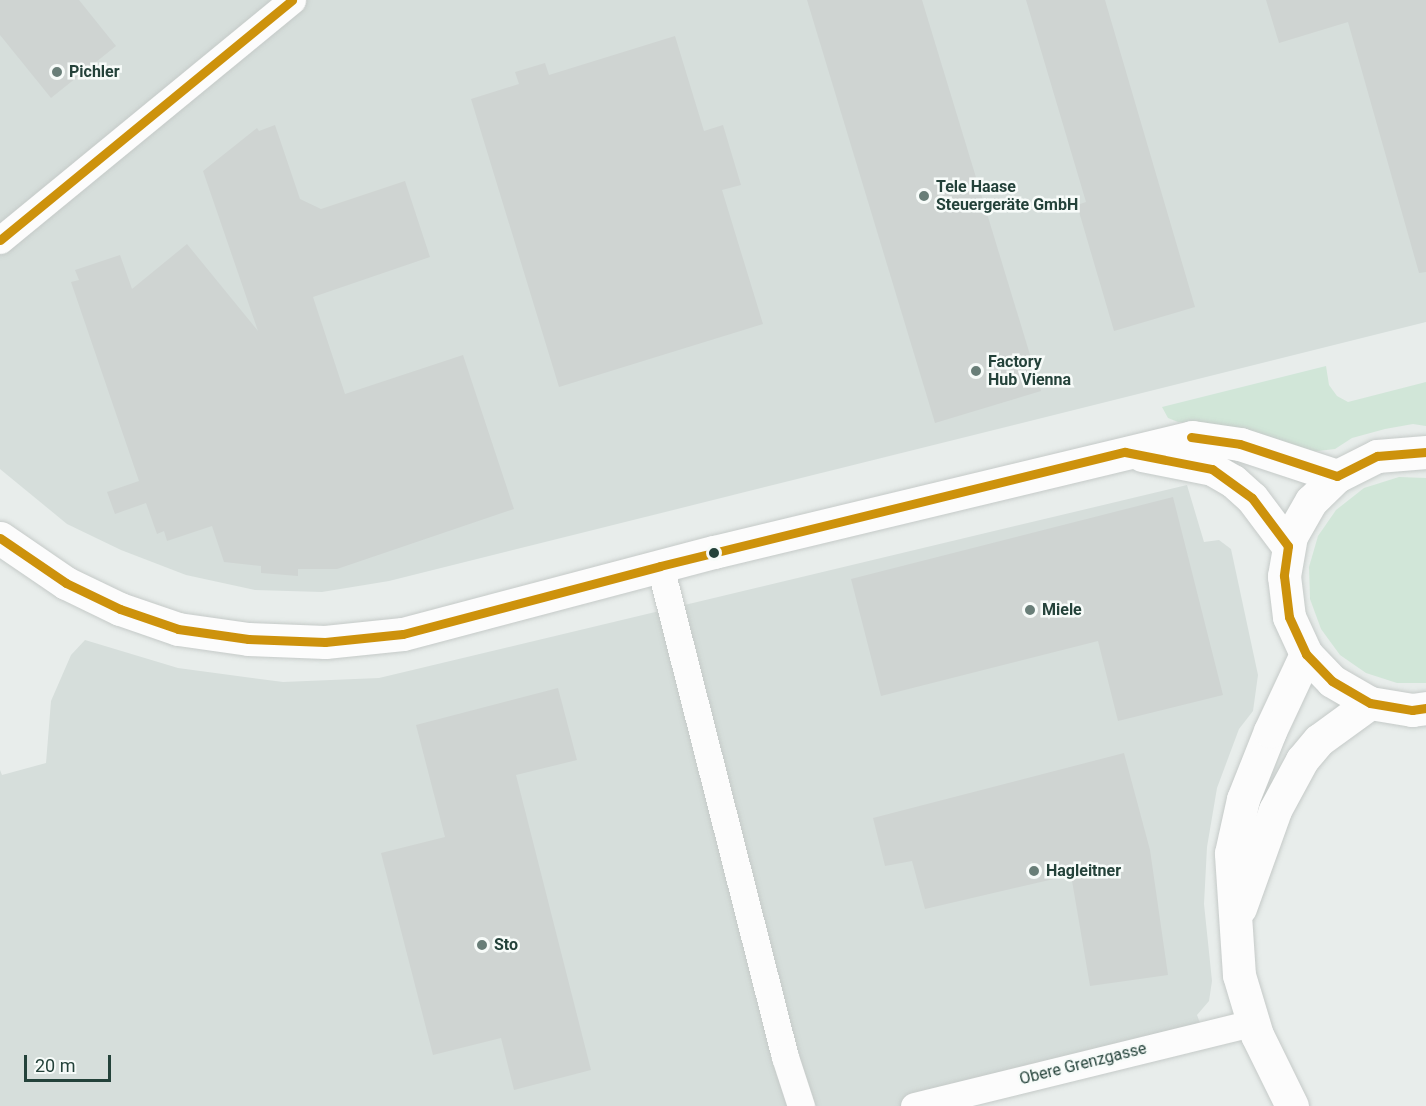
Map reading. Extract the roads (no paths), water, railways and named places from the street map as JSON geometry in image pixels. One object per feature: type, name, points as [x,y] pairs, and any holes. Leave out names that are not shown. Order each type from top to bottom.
[{"type":"main road","points":[[0,538],[66,583],[120,609],[178,628],[248,639],[324,642],[403,633],[660,566],[1192,437],[1240,444],[1337,476]]},
{"type":"main road","points":[[1125,452],[1212,469],[1252,498],[1288,546]]},
{"type":"main road","points":[[1426,452],[1377,456],[1337,476],[1311,501],[1288,546],[1284,576],[1289,617],[1306,654],[1332,681],[1370,703],[1412,710],[1426,708]]},
{"type":"main road","points":[[1292,1106],[1252,1023],[1239,975],[1237,915],[1231,853],[1243,799],[1270,731],[1306,654]]},
{"type":"main road","points":[[1237,915],[1275,810],[1302,760],[1319,740],[1370,703]]},
{"type":"street","points":[[0,240],[292,0]]},
{"type":"street","points":[[660,566],[785,1057],[801,1106]]},
{"type":"street","name":"Obere Grenzgasse","points":[[914,1106],[1252,1023]]},
{"type":"place","name":"Pichler","points":[[57,72]]},
{"type":"place","name":"Tele Haase Steuergeräte GmbH","points":[[924,196]]},
{"type":"place","name":"Factory Hub Vienna","points":[[976,371]]},
{"type":"place","name":"Miele","points":[[1030,610]]},
{"type":"place","name":"Hagleitner","points":[[1034,871]]},
{"type":"place","name":"Sto","points":[[482,945]]}]
